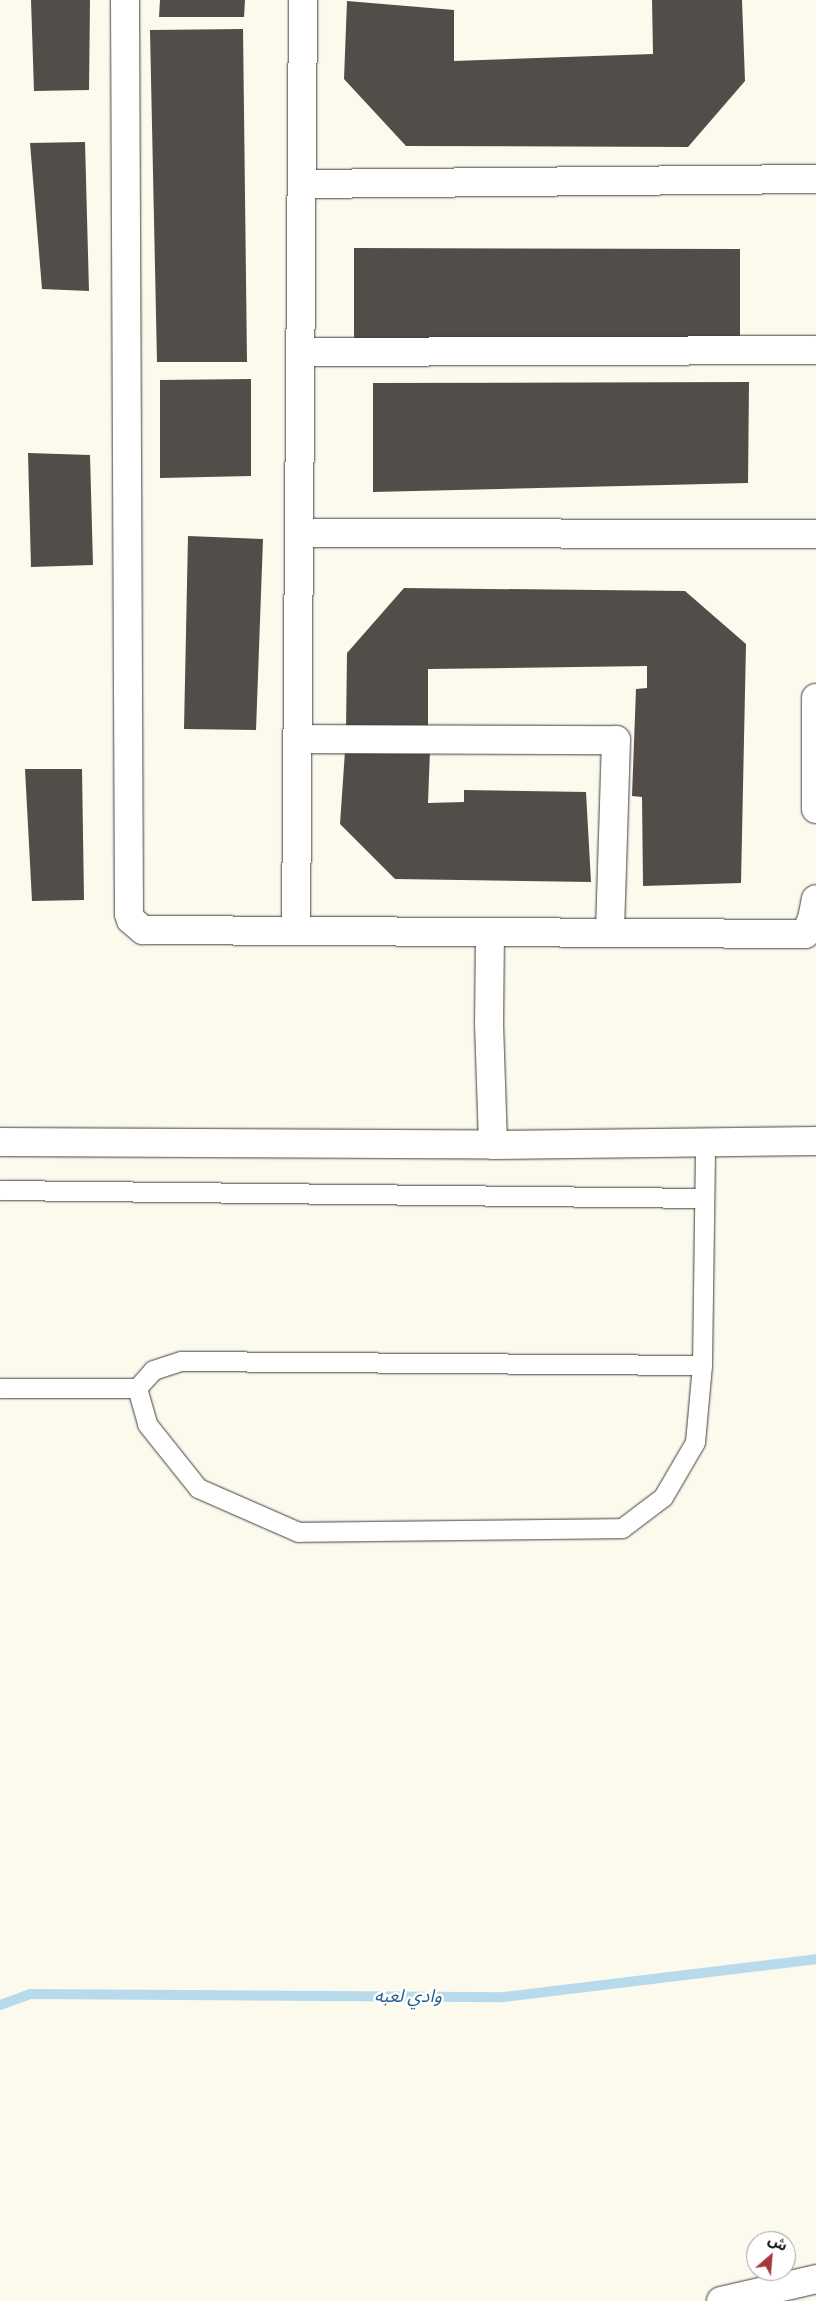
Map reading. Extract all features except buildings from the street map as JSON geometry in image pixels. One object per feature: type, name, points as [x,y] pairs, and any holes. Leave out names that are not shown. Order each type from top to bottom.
[{"type":"street","points":[[125,0],[129,914],[136,925],[142,930],[811,934],[816,899]]},
{"type":"street","points":[[296,931],[303,0]]},
{"type":"street","points":[[302,184],[816,179]]},
{"type":"street","points":[[301,352],[816,350]]},
{"type":"street","points":[[299,533],[816,534]]},
{"type":"street","points":[[816,698],[816,809]]},
{"type":"street","points":[[298,739],[616,740],[610,933]]},
{"type":"street","points":[[490,932],[489,1023],[493,1144]]},
{"type":"street","points":[[0,1142],[493,1144],[816,1141]]},
{"type":"street","points":[[721,2301],[816,2279]]},
{"type":"lane","points":[[137,1388],[147,1424],[198,1488],[298,1532],[622,1528],[663,1497],[695,1442],[702,1365],[705,1142]]},
{"type":"lane","points":[[0,1190],[704,1198]]},
{"type":"lane","points":[[0,1388],[137,1388],[153,1370],[181,1362],[702,1365]]},
{"type":"waterway","name":"وادي لعبه","points":[[0,2005],[31,1994],[504,1997],[816,1959]]}]
